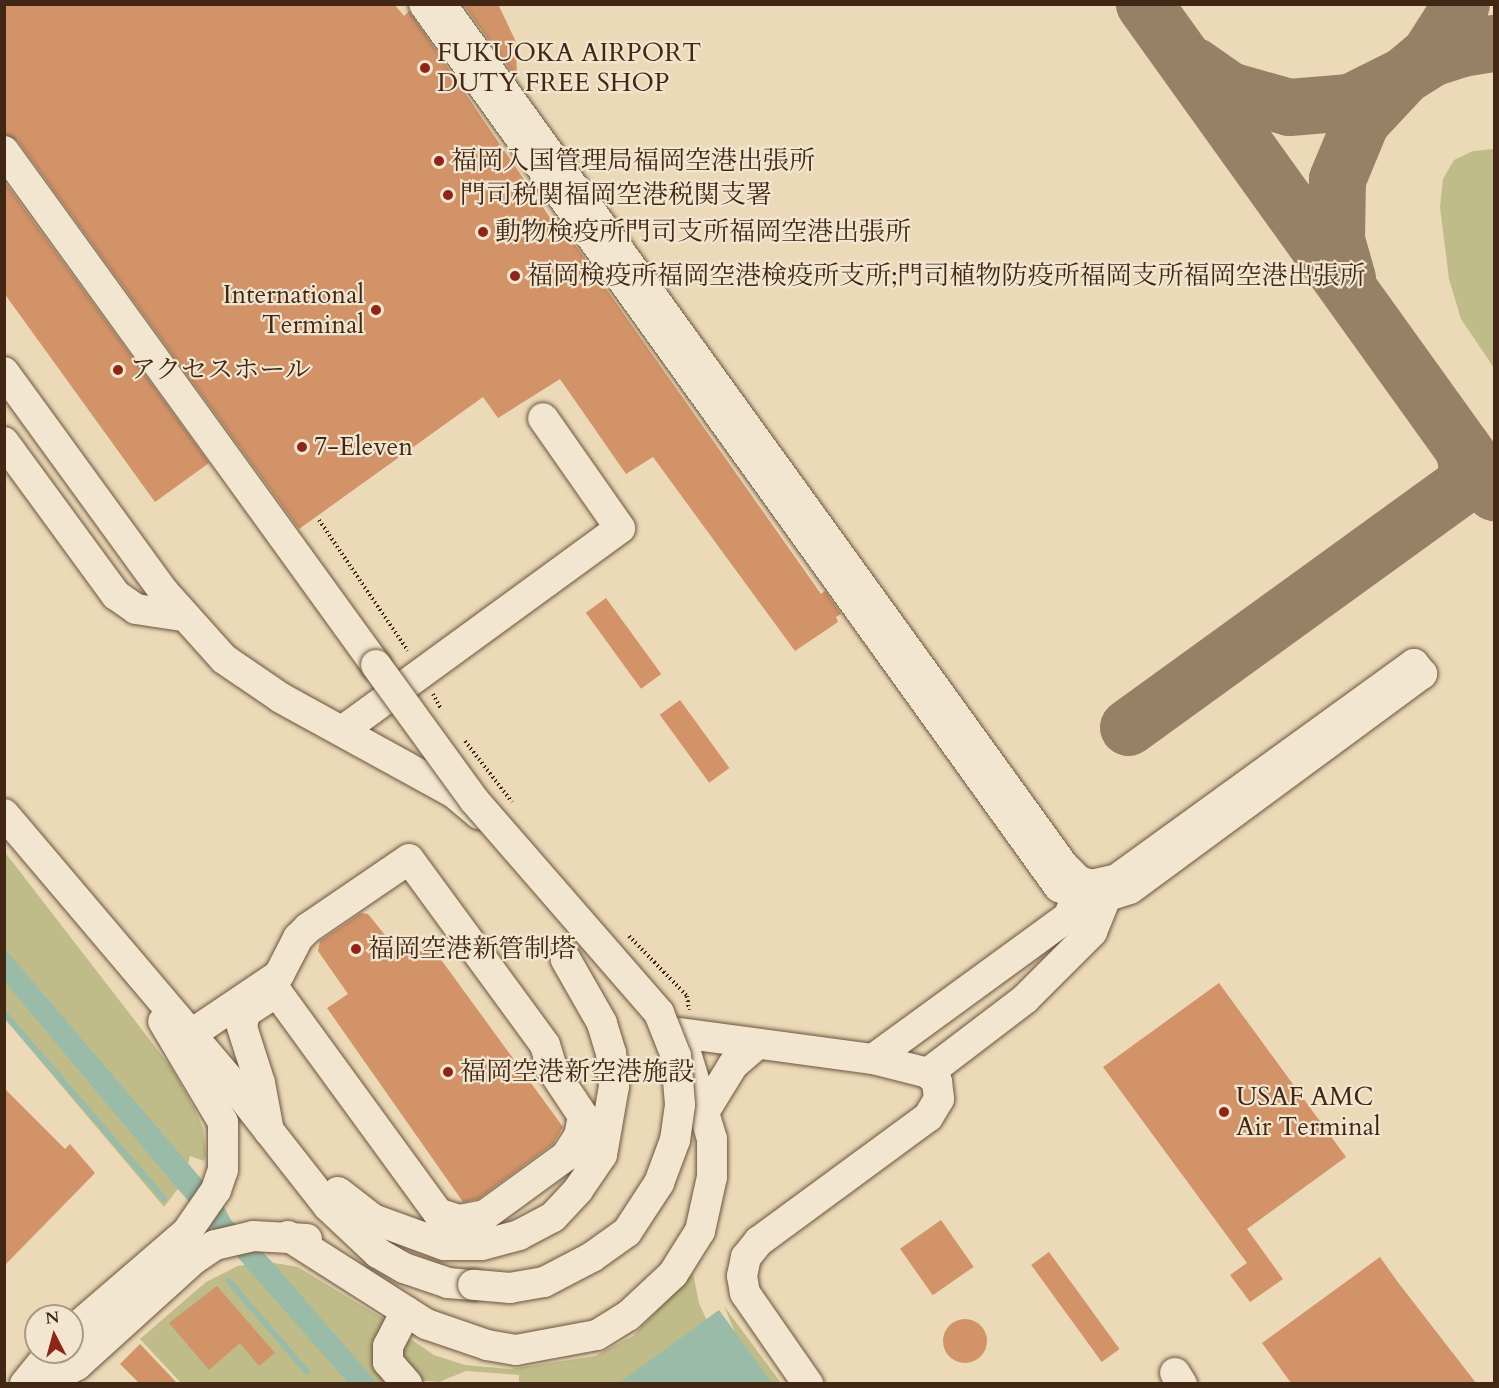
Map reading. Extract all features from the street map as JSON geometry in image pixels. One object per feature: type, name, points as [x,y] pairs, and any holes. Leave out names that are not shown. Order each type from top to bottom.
[{"type":"street","points":[[424,4],[1059,886],[1092,896],[1130,889],[1422,674],[1414,664],[1117,879],[1092,885],[1079,880],[1063,865],[441,4]]},
{"type":"street","points":[[4,151],[474,800],[659,1013],[676,1056],[681,1105],[675,1140],[659,1183],[627,1232],[592,1257],[544,1282],[510,1288],[448,1283],[404,1268],[378,1253],[328,1206],[190,1035],[4,814]]},
{"type":"street","points":[[4,372],[183,616],[224,659],[251,680],[472,806],[635,976],[685,1034],[712,1139],[712,1177],[700,1232],[673,1274],[628,1316],[597,1335],[516,1350],[457,1334],[426,1324],[288,1236]]},
{"type":"street","points":[[342,731],[424,674],[620,528],[543,418]]},
{"type":"street","points":[[4,442],[116,595],[136,609],[183,616]]},
{"type":"street","points":[[190,1035],[279,975],[298,938],[308,928],[409,859],[545,1045],[553,1071],[583,1116],[579,1136],[566,1156],[485,1215],[459,1220],[438,1213],[276,992],[245,1013],[242,1027],[260,1083],[269,1131]]},
{"type":"street","points":[[873,1059],[1068,917],[1092,896]]},
{"type":"street","points":[[928,1073],[1025,999],[1092,932],[1092,896]]},
{"type":"street","points":[[288,1156],[374,1219],[444,1245],[482,1245],[519,1235],[553,1217],[578,1190],[602,1155],[614,1086],[611,1053],[602,1023],[566,960]]},
{"type":"street","points":[[84,1321],[187,1232],[216,1190],[223,1170],[223,1122],[180,1054],[142,978]]},
{"type":"street","points":[[685,1034],[873,1059],[928,1073],[940,1091],[928,1117],[759,1241],[746,1257],[742,1275],[745,1293],[808,1383]]},
{"type":"street","points":[[706,1109],[733,1065],[756,1045]]},
{"type":"street","points":[[41,1383],[77,1365],[194,1260],[215,1245],[253,1236],[288,1236],[378,1253]]},
{"type":"street","points":[[406,1311],[388,1346],[388,1362],[407,1383]]},
{"type":"street","points":[[25,1383],[41,1364]]},
{"type":"path","points":[[319,520],[424,674],[448,719]]},
{"type":"path","points":[[462,737],[518,810]]},
{"type":"path","points":[[620,927],[687,996],[685,1034]]},
{"type":"shaded area","points":[[1494,149],[1494,368],[1461,319],[1449,279],[1440,207],[1443,179],[1454,160],[1473,151]]},
{"type":"shaded area","points":[[4,851],[170,1066],[203,1128],[206,1155],[204,1161],[190,1156],[184,1181],[164,1207],[5,1019]]},
{"type":"shaded area","points":[[4,948],[221,1202],[231,1220],[274,1264],[377,1383],[348,1383],[177,1188],[5,982]]},
{"type":"shaded area","points":[[268,1262],[298,1267],[387,1321],[394,1383],[181,1383],[140,1339],[206,1282],[238,1266]]},
{"type":"shaded area","points":[[693,1273],[699,1303],[735,1383],[519,1384],[519,1375],[466,1371],[439,1382],[418,1380],[397,1359],[406,1336],[434,1355],[465,1365],[510,1369],[595,1356],[633,1336]]},
{"type":"shaded area","points":[[724,1306],[781,1383],[756,1383]]},
{"type":"shaded area","points":[[719,1310],[772,1383],[619,1383]]},
{"type":"building","name":"International Terminal","points":[[4,4],[394,4],[404,16],[409,11],[555,225],[559,222],[821,594],[825,591],[841,614],[836,617],[838,622],[795,651],[653,457],[626,474],[560,379],[498,418],[483,397],[299,529],[18,141],[4,134]]},
{"type":"building","points":[[463,4],[498,4],[516,42],[517,79]]},
{"type":"building","name":"アクセスホール","points":[[4,181],[209,463],[155,502],[4,293]]},
{"type":"building","points":[[606,598],[661,674],[641,689],[586,613]]},
{"type":"building","points":[[680,700],[729,768],[709,783],[660,715]]},
{"type":"building","name":"福岡空港新空港施設","points":[[361,913],[368,914],[402,956],[426,939],[563,1127],[553,1144],[478,1199],[463,1202],[327,1008],[348,994],[318,951],[320,941]]},
{"type":"building","name":"USAF AMC Air Terminal","points":[[1219,983],[1346,1157],[1247,1229],[1283,1279],[1250,1302],[1230,1275],[1247,1263],[1103,1067]]},
{"type":"building","points":[[4,1088],[65,1149],[70,1144],[95,1173],[4,1266]]},
{"type":"building","points":[[941,1220],[974,1267],[933,1295],[900,1249]]},
{"type":"building","points":[[1049,1252],[1120,1349],[1102,1362],[1031,1265]]},
{"type":"building","points":[[1380,1257],[1476,1383],[1291,1383],[1262,1343]]},
{"type":"building","points":[[217,1286],[275,1353],[259,1366],[240,1343],[209,1370],[169,1323]]},
{"type":"building","points":[[965,1319],[974,1320],[981,1325],[986,1332],[986,1350],[981,1357],[974,1362],[965,1363],[956,1362],[949,1357],[944,1350],[943,1341],[944,1332],[949,1325],[956,1320]]},
{"type":"building","points":[[140,1344],[177,1383],[139,1383],[120,1364]]},
{"type":"waterway","points":[[4,1013],[164,1199]]},
{"type":"waterway","points":[[228,1280],[307,1372]]},
{"type":"taxiway","points":[[1144,4],[1494,492]]},
{"type":"taxiway","points":[[1193,65],[1229,90],[1289,107],[1350,102],[1404,75],[1429,54],[1461,4]]},
{"type":"taxiway","points":[[1347,278],[1336,240],[1337,179],[1361,121],[1404,75],[1431,58],[1461,48],[1494,43]]},
{"type":"taxiway","points":[[1128,727],[1460,487],[1468,469],[1463,449]]},
{"type":"place","name":"FUKUOKA AIRPORT DUTY FREE SHOP","points":[[425,68]]},
{"type":"place","name":"福岡入国管理局福岡空港出張所","points":[[439,161]]},
{"type":"place","name":"門司税関福岡空港税関支署","points":[[448,195]]},
{"type":"place","name":"動物検疫所門司支所福岡空港出張所","points":[[483,232]]},
{"type":"place","name":"福岡検疫所福岡空港検疫所支所;門司植物防疫所福岡支所福岡空港出張所","points":[[515,276]]},
{"type":"place","name":"International Terminal","points":[[376,310]]},
{"type":"place","name":"アクセスホール","points":[[118,370]]},
{"type":"place","name":"7-Eleven","points":[[302,447]]},
{"type":"place","name":"福岡空港新管制塔","points":[[356,949]]},
{"type":"place","name":"福岡空港新空港施設","points":[[448,1072]]},
{"type":"place","name":"USAF AMC Air Terminal","points":[[1224,1112]]}]
